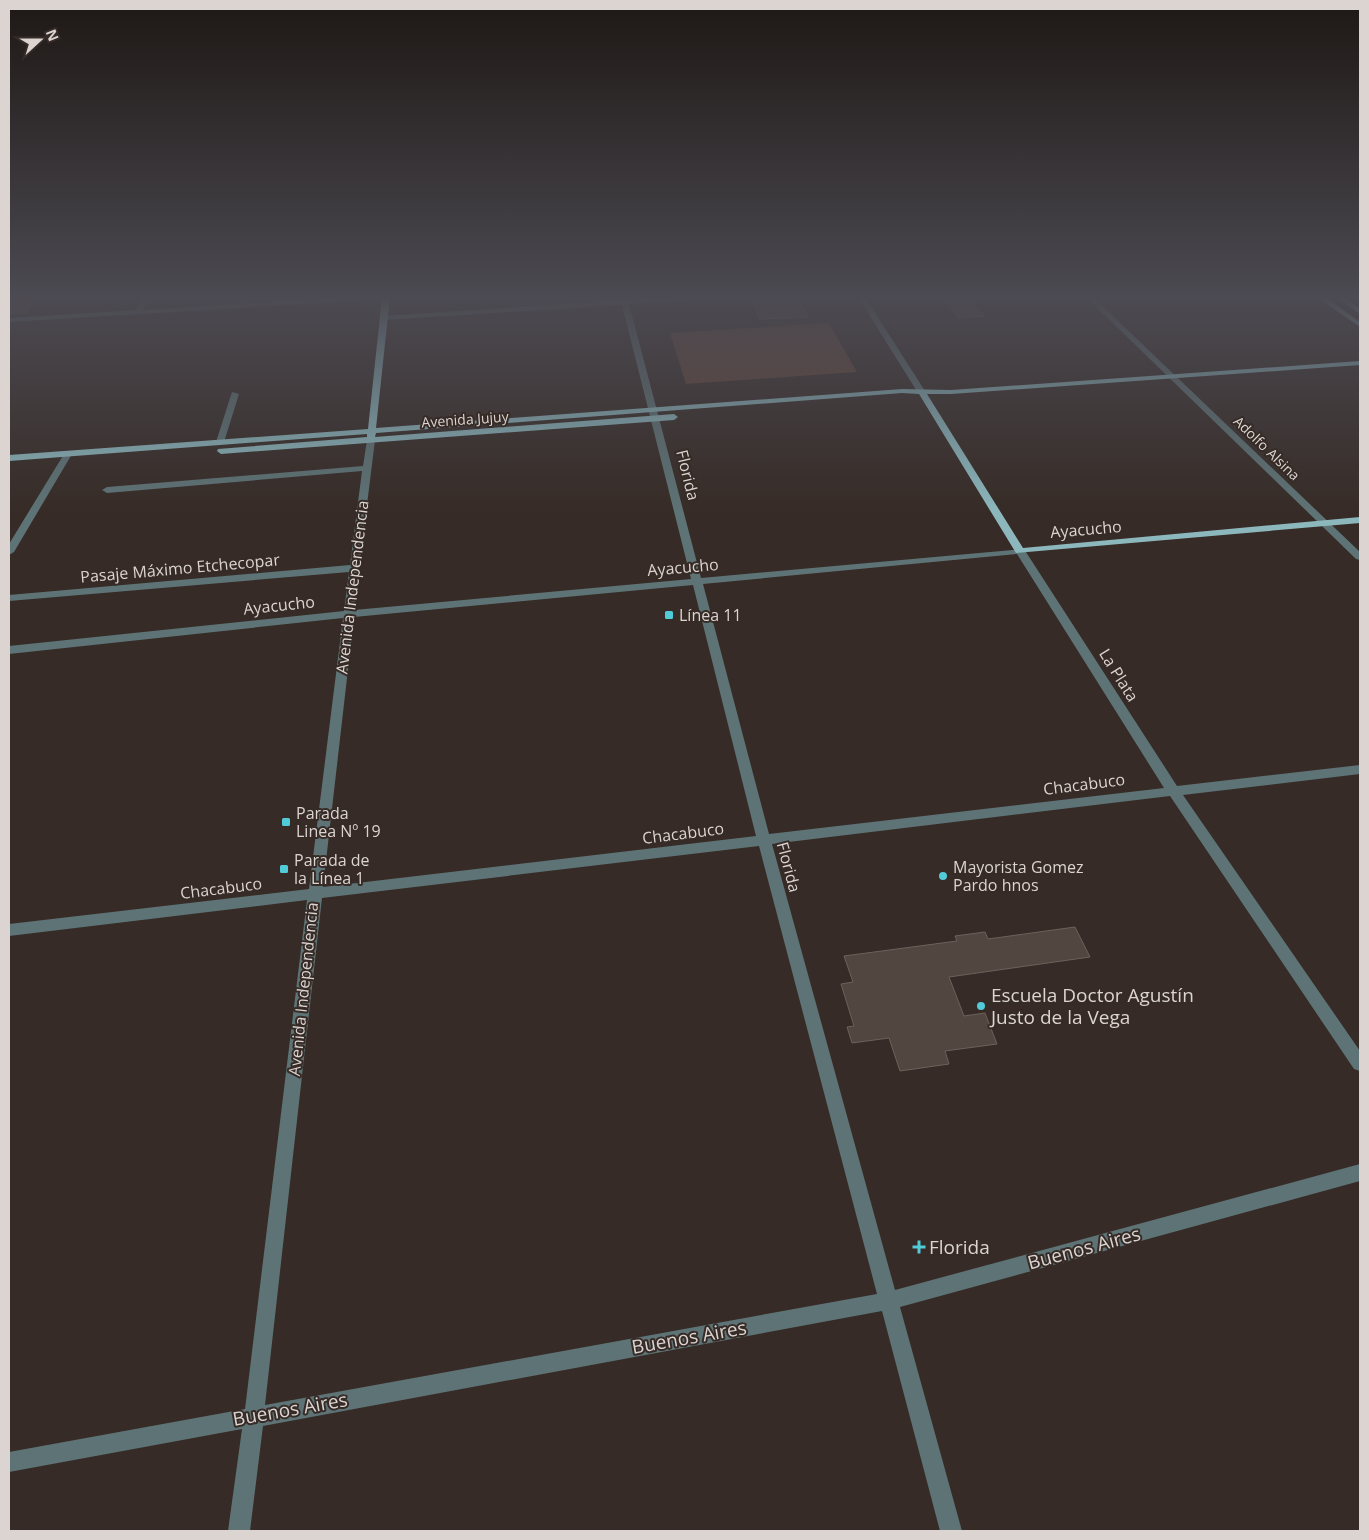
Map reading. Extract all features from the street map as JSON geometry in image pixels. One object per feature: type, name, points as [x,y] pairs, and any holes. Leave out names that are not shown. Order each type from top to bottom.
[{"type":"main road","name":"Avenida Independencia","points":[[371,435],[378,369]]},
{"type":"main road","name":"Avenida Jujuy","points":[[9,458],[66,458],[1281,369]]},
{"type":"main road","name":"La Plata","points":[[922,394],[1020,551]]},
{"type":"main road","name":"Avenida Jujuy","points":[[9,466],[66,458],[220,442],[371,435]]},
{"type":"main road","name":"Ayacucho","points":[[1020,551],[1360,520]]},
{"type":"street","name":"Florida","points":[[643,369],[764,841],[951,1531]]},
{"type":"street","name":"La Plata","points":[[906,369],[922,394]]},
{"type":"street","name":"Adolfo Alsina","points":[[1164,369],[1360,557]]},
{"type":"street","points":[[220,442],[235,394]]},
{"type":"street","name":"Avenida Independencia","points":[[239,1531],[314,895],[371,435]]},
{"type":"street","points":[[9,552],[66,458]]},
{"type":"street","points":[[107,490],[367,468]]},
{"type":"street","name":"La Plata","points":[[1020,551],[1173,791],[1360,1064]]},
{"type":"street","name":"Ayacucho","points":[[9,650],[348,614],[1020,551]]},
{"type":"street","name":"Pasaje Máximo Etchecopar","points":[[9,598],[354,568]]},
{"type":"street","name":"Chacabuco","points":[[9,930],[1360,770]]},
{"type":"street","name":"Buenos Aires","points":[[9,1462],[888,1301],[1360,1173]]},
{"type":"shaded area","points":[[681,369],[855,369],[857,372],[686,384]]},
{"type":"building","points":[[1075,927],[1090,957],[949,977],[964,1016],[985,1013],[997,1044],[945,1051],[949,1064],[900,1071],[889,1038],[852,1043],[847,1027],[854,1026],[841,984],[853,982],[844,956],[957,941],[955,936],[985,932],[988,939]]},
{"type":"place","name":"Línea 11","points":[[669,615]]},
{"type":"place","name":"Parada Linea Nº 19","points":[[286,822]]},
{"type":"place","name":"Parada de la Línea 1","points":[[284,869]]},
{"type":"place","name":"Mayorista Gomez Pardo hnos","points":[[943,876]]},
{"type":"place","name":"Escuela Doctor Agustín Justo de la Vega","points":[[981,1006]]},
{"type":"place","name":"Florida","points":[[919,1247]]}]
